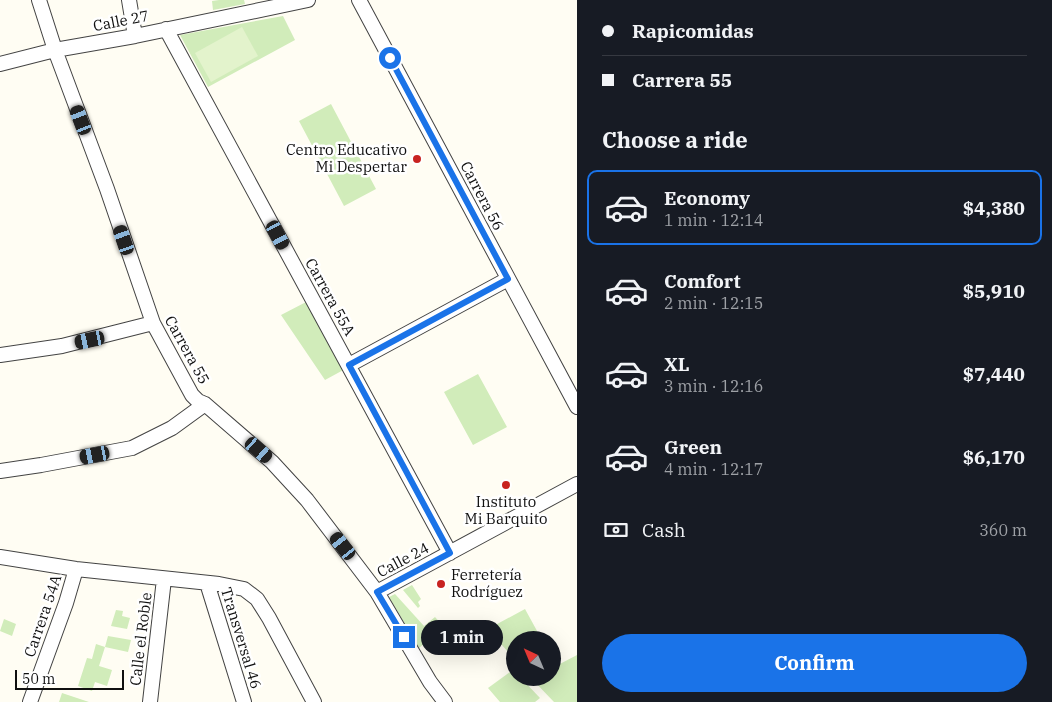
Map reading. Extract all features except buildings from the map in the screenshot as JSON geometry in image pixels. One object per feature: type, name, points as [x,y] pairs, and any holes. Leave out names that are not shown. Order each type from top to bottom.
[{"type":"street","name":"Carrera 55","points":[[39,0],[55,50],[107,190],[153,323],[192,395],[272,462],[290,481],[343,546],[377,592],[430,682],[445,702]]},
{"type":"street","points":[[129,0],[135,36]]},
{"type":"street","name":"Calle 27","points":[[0,64],[55,50],[135,36],[308,0]]},
{"type":"street","name":"Carrera 56","points":[[359,0],[577,407]]},
{"type":"street","name":"Carrera 55A","points":[[166,29],[450,553]]},
{"type":"street","points":[[349,365],[508,279]]},
{"type":"street","points":[[0,355],[62,346],[153,323]]},
{"type":"street","points":[[0,471],[41,466],[132,448],[172,428],[205,404]]},
{"type":"street","name":"Calle 24","points":[[377,592],[577,484]]},
{"type":"street","points":[[0,557],[76,569],[219,584],[244,589],[257,599],[314,702]]},
{"type":"street","name":"Carrera 54A","points":[[30,702],[66,603],[76,569]]},
{"type":"street","name":"Calle el Roble","points":[[150,702],[164,579]]},
{"type":"street","name":"Transversal 46","points":[[207,583],[244,702]]},
{"type":"green space","points":[[244,0],[245,4],[213,10],[212,1]]},
{"type":"green space","points":[[283,16],[295,40],[208,87],[180,35]]},
{"type":"green space","points":[[242,27],[258,56],[211,82],[195,53]]},
{"type":"green space","points":[[331,104],[376,189],[344,206],[299,121]]},
{"type":"green space","points":[[308,301],[347,368],[325,380],[281,315]]},
{"type":"green space","points":[[478,374],[507,427],[473,445],[444,392]]},
{"type":"green space","points":[[412,585],[421,599],[418,602],[420,606],[418,608],[403,590]]},
{"type":"green space","points":[[395,594],[424,626],[435,617],[444,627],[419,648],[389,597]]},
{"type":"green space","points":[[525,609],[537,631],[506,631],[506,650],[488,629]]},
{"type":"green space","points":[[116,610],[123,611],[122,616],[130,618],[127,629],[111,626]]},
{"type":"green space","points":[[4,619],[16,624],[12,636],[0,631]]},
{"type":"green space","points":[[108,636],[131,640],[128,652],[105,647]]},
{"type":"green space","points":[[96,644],[105,647],[99,666],[112,670],[107,686],[95,682],[92,691],[78,686],[87,658],[92,659]]},
{"type":"green space","points":[[577,655],[577,702],[554,702],[539,686],[561,686],[561,663]]},
{"type":"green space","points":[[506,675],[506,686],[529,686],[540,698],[535,702],[500,702],[488,688]]},
{"type":"green space","points":[[62,693],[89,702],[59,702]]},
{"type":"place","name":"Centro Educativo Mi Despertar","points":[[417,159]]},
{"type":"place","name":"Instituto Mi Barquito","points":[[506,485]]},
{"type":"place","name":"Ferretería Rodríguez","points":[[441,584]]},
{"type":"route","points":[[390,58],[508,279],[349,365],[450,553],[377,592],[404,637]]}]
